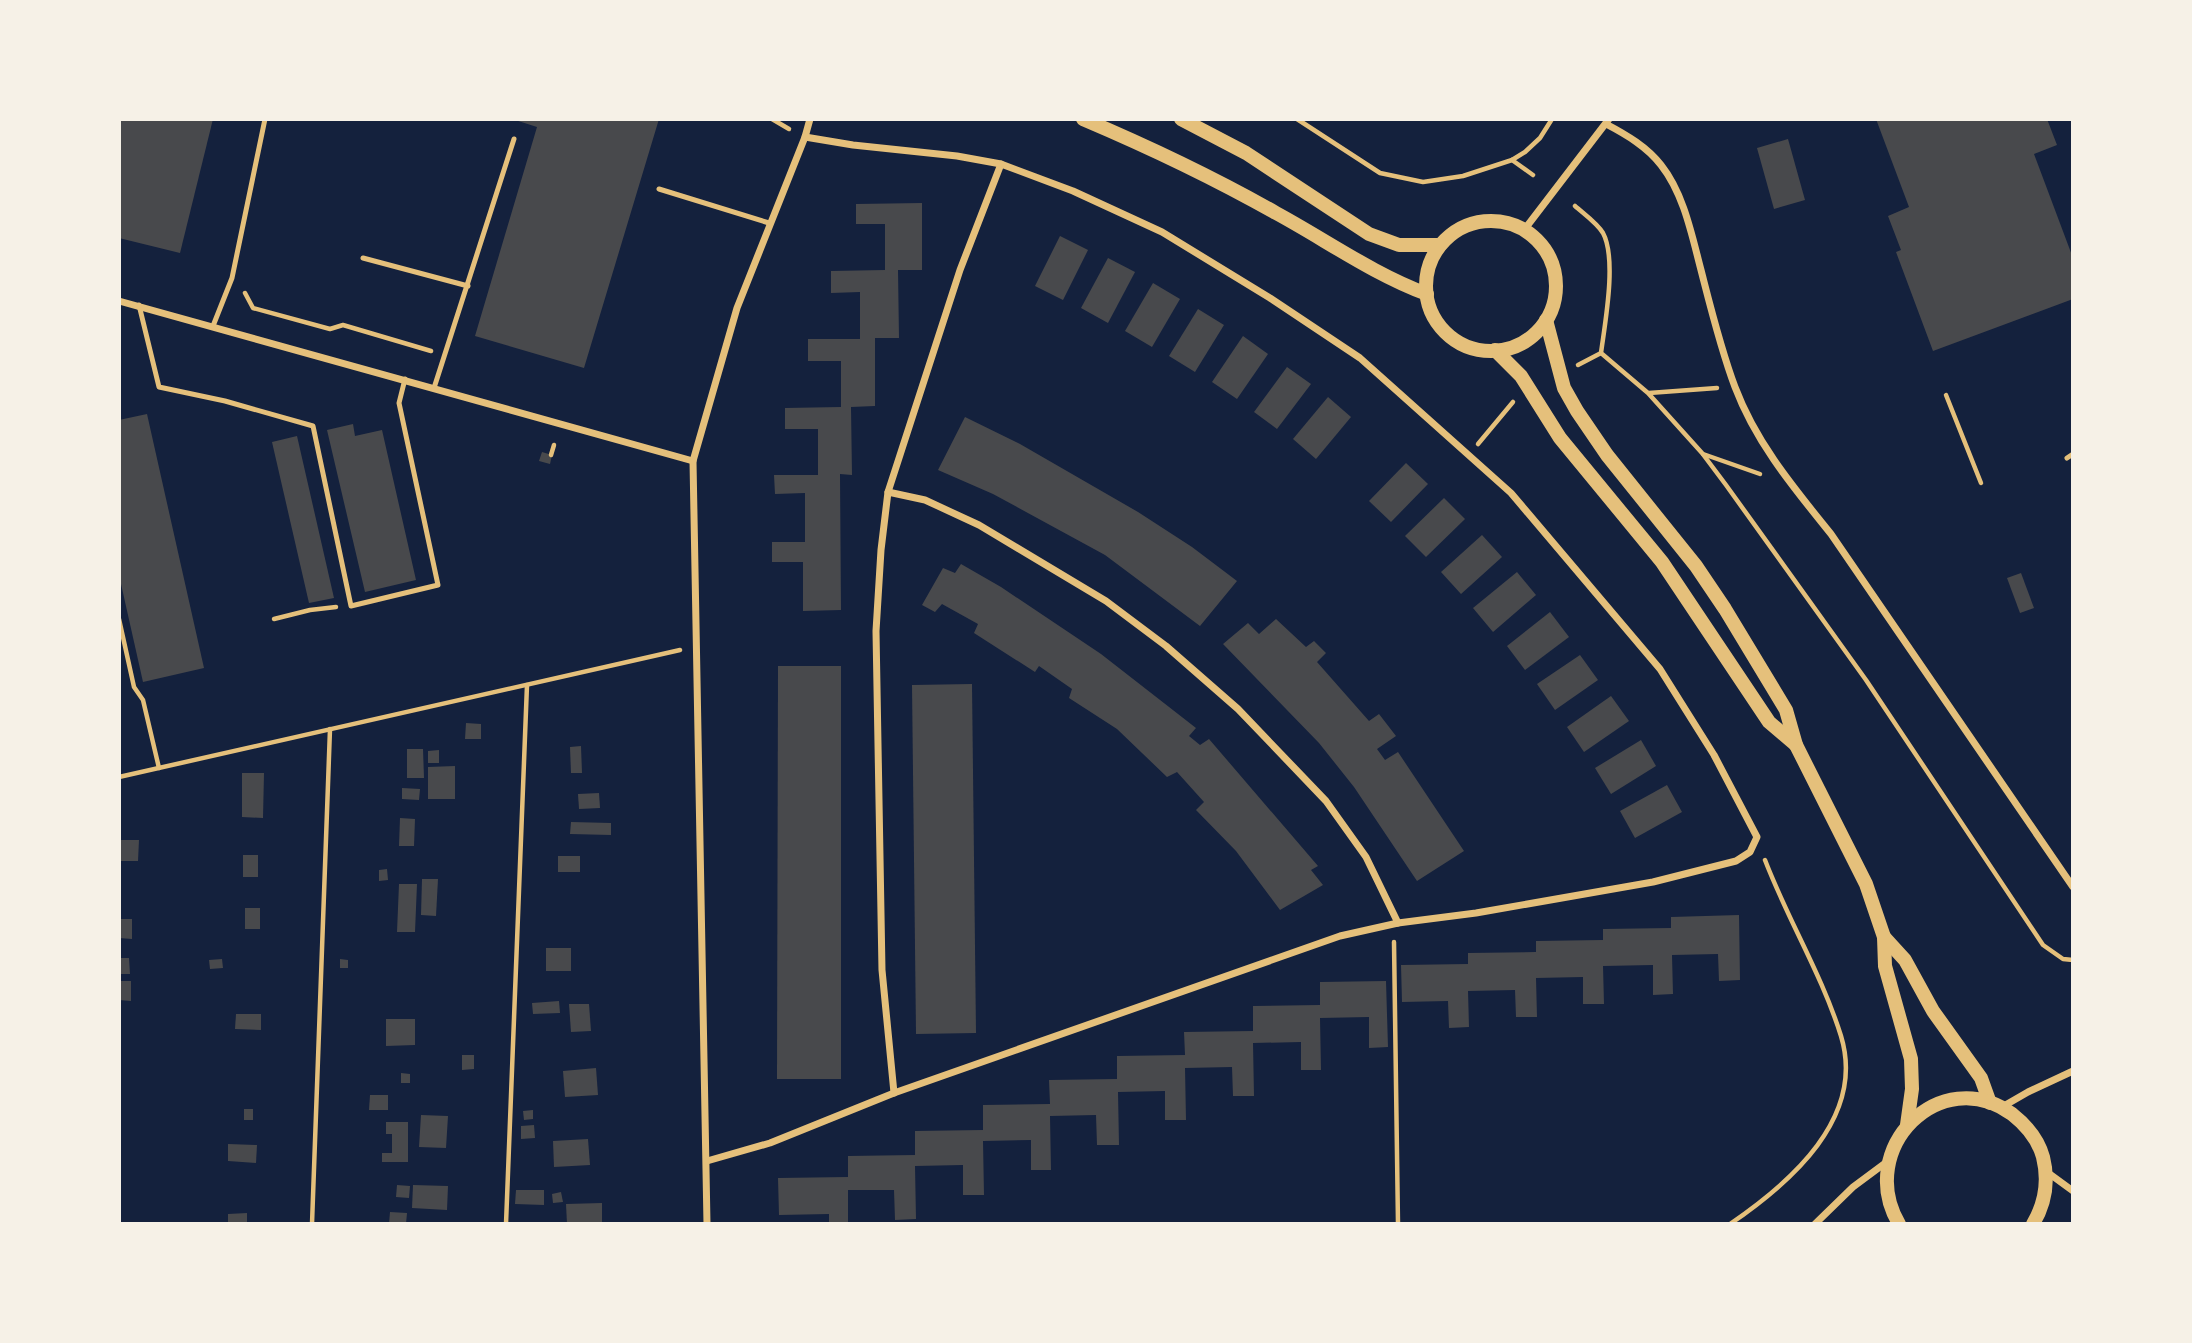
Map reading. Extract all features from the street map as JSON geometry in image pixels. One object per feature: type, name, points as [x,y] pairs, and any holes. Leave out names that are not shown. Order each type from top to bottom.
[{"type":"main road","points":[[1083,119],[1276,212],[1402,285],[1427,295]]},
{"type":"main road","points":[[1181,119],[1246,153],[1368,234],[1399,245],[1440,246]]},
{"type":"main road","points":[[1500,221],[1524,230],[1542,245],[1553,265],[1556,288],[1552,310],[1546,320],[1515,346],[1495,350],[1464,345],[1446,332],[1433,315],[1427,295],[1428,268],[1440,246],[1460,228],[1473,223],[1500,221]]},
{"type":"main road","points":[[1546,320],[1564,388],[1577,411],[1607,455],[1696,566],[1726,609],[1786,710],[1796,745],[1866,884],[1884,937],[1885,966],[1911,1059],[1913,1089],[1907,1125]]},
{"type":"main road","points":[[1495,350],[1521,376],[1560,438],[1662,562],[1769,722],[1796,745]]},
{"type":"main road","points":[[1884,937],[1905,960],[1933,1011],[1981,1078],[1996,1105]]},
{"type":"main road","points":[[1899,1224],[1887,1192],[1888,1160],[1894,1145],[1907,1125],[1917,1116],[1940,1104],[1965,1099],[1996,1105],[2024,1123],[2039,1146],[2047,1171],[2044,1200],[2034,1224]]},
{"type":"street","points":[[707,1224],[693,461],[737,308],[810,119]]},
{"type":"street","points":[[1524,230],[1607,122],[1630,137],[1661,165],[1672,182],[1693,240],[1735,386],[1753,429],[1831,534],[2073,887]]},
{"type":"street","points":[[707,1161],[770,1143],[894,1093],[1340,936],[1398,923],[1476,913],[1665,879],[1736,862],[1750,852],[1757,837],[1714,755],[1660,669],[1511,493],[1360,358],[1259,291],[1162,232],[1073,191],[1001,164],[805,137]]},
{"type":"street","points":[[894,1093],[882,970],[876,631],[881,550],[888,492],[960,270],[1001,164]]},
{"type":"street","points":[[119,301],[693,461]]},
{"type":"street","points":[[888,492],[925,500],[979,525],[1106,601],[1166,646],[1238,709],[1326,801],[1366,857],[1398,923]]},
{"type":"street","points":[[1996,1105],[2073,1071]]},
{"type":"street","points":[[1815,1224],[1853,1187],[1888,1160]]},
{"type":"street","points":[[2047,1171],[2073,1191]]},
{"type":"lane","points":[[213,326],[228,288],[265,119]]},
{"type":"lane","points":[[434,388],[514,139]]},
{"type":"lane","points":[[659,189],[769,223]]},
{"type":"lane","points":[[363,258],[468,285]]},
{"type":"lane","points":[[139,305],[159,387],[225,401],[313,426],[351,606],[438,585],[399,403],[405,379]]},
{"type":"lane","points":[[2067,458],[2073,454]]},
{"type":"path","points":[[1297,119],[1380,173],[1423,182],[1462,176],[1513,160],[1540,138],[1552,119]]},
{"type":"path","points":[[1513,160],[1533,175]]},
{"type":"path","points":[[1575,206],[1602,231],[1608,246],[1609,291],[1601,353],[1648,393],[1702,453],[1866,680],[2043,945],[2063,960],[2073,960]]},
{"type":"path","points":[[228,288],[244,292],[253,308],[330,329],[343,325],[445,355]]},
{"type":"path","points":[[1648,393],[1735,386]]},
{"type":"path","points":[[1946,395],[1981,483]]},
{"type":"path","points":[[551,455],[554,444]]},
{"type":"path","points":[[1702,453],[1793,485]]},
{"type":"path","points":[[274,619],[310,610],[351,606]]},
{"type":"path","points":[[119,618],[134,687],[143,700],[159,768]]},
{"type":"path","points":[[119,777],[698,646]]},
{"type":"path","points":[[506,1224],[527,685]]},
{"type":"path","points":[[312,1224],[330,729]]},
{"type":"path","points":[[1730,1224],[1774,1192],[1821,1142],[1833,1124],[1842,1101],[1845,1080],[1842,1038],[1757,837]]},
{"type":"path","points":[[1398,923],[1393,949],[1398,1224]]},
{"type":"building","points":[[119,119],[213,119],[180,253],[119,238]]},
{"type":"building","points":[[512,119],[659,119],[584,368],[475,336],[537,127]]},
{"type":"building","points":[[1876,119],[2047,119],[2057,145],[2034,154],[2073,258],[2073,299],[1933,351],[1896,252],[1901,250],[1888,216],[1909,207]]},
{"type":"building","points":[[1788,139],[1805,200],[1774,209],[1757,148]]},
{"type":"building","points":[[922,203],[922,270],[898,270],[899,338],[875,338],[875,406],[851,407],[852,475],[840,474],[841,610],[803,611],[803,562],[772,562],[772,542],[805,542],[805,493],[775,494],[774,475],[818,475],[818,429],[785,429],[785,408],[841,407],[841,361],[808,361],[808,339],[860,339],[860,292],[831,293],[831,271],[885,270],[885,224],[856,224],[856,204]]},
{"type":"building","points":[[1060,236],[1088,250],[1063,300],[1035,286]]},
{"type":"building","points":[[1108,258],[1135,272],[1108,323],[1081,308]]},
{"type":"building","points":[[1153,283],[1180,299],[1152,347],[1125,331]]},
{"type":"building","points":[[1198,309],[1224,325],[1195,372],[1169,356]]},
{"type":"building","points":[[1243,336],[1268,354],[1237,399],[1212,382]]},
{"type":"building","points":[[1287,367],[1311,384],[1277,429],[1254,412]]},
{"type":"building","points":[[1328,397],[1351,417],[1316,459],[1293,439]]},
{"type":"building","points":[[147,414],[204,668],[143,682],[119,575],[119,420]]},
{"type":"building","points":[[965,417],[1020,444],[1138,512],[1192,547],[1237,581],[1200,626],[1105,555],[993,494],[938,470]]},
{"type":"building","points":[[353,424],[355,436],[382,430],[416,580],[365,592],[327,430]]},
{"type":"building","points":[[297,436],[334,598],[309,603],[272,442]]},
{"type":"building","points":[[542,452],[552,455],[550,464],[539,461]]},
{"type":"building","points":[[1406,463],[1428,484],[1391,522],[1369,501]]},
{"type":"building","points":[[1444,498],[1465,519],[1426,557],[1405,536]]},
{"type":"building","points":[[1482,535],[1502,557],[1461,594],[1441,572]]},
{"type":"building","points":[[961,564],[1001,587],[1101,654],[1196,728],[1189,736],[1200,745],[1209,739],[1318,866],[1311,870],[1323,885],[1280,910],[1236,851],[1196,810],[1204,802],[1177,772],[1167,777],[1117,729],[1069,698],[1072,689],[1039,666],[1035,672],[974,633],[978,624],[942,604],[935,612],[922,605],[943,568],[955,573]]},
{"type":"building","points":[[1517,572],[1536,595],[1493,632],[1473,608]]},
{"type":"building","points":[[2021,573],[2034,608],[2020,613],[2007,578]]},
{"type":"building","points":[[1550,612],[1569,637],[1525,670],[1507,646]]},
{"type":"building","points":[[1276,619],[1306,647],[1314,641],[1326,653],[1317,662],[1369,721],[1379,714],[1396,736],[1377,749],[1385,760],[1398,752],[1464,851],[1417,881],[1354,787],[1319,743],[1223,644],[1248,623],[1259,634]]},
{"type":"building","points":[[1580,655],[1598,680],[1555,710],[1537,684]]},
{"type":"building","points":[[778,666],[841,666],[841,1079],[777,1079]]},
{"type":"building","points":[[972,684],[976,1033],[916,1034],[912,685]]},
{"type":"building","points":[[1611,696],[1629,721],[1584,752],[1567,727]]},
{"type":"building","points":[[466,723],[481,724],[481,739],[465,739]]},
{"type":"building","points":[[1641,740],[1656,766],[1611,794],[1595,768]]},
{"type":"building","points":[[581,746],[582,773],[571,773],[570,747]]},
{"type":"building","points":[[407,749],[423,749],[424,778],[407,778]]},
{"type":"building","points":[[439,750],[439,763],[428,763],[428,751]]},
{"type":"building","points":[[455,766],[455,799],[428,799],[428,767]]},
{"type":"building","points":[[242,773],[264,773],[263,818],[242,817]]},
{"type":"building","points":[[1667,785],[1682,812],[1635,838],[1620,811]]},
{"type":"building","points":[[402,788],[420,789],[419,800],[402,799]]},
{"type":"building","points":[[599,793],[600,808],[579,809],[578,794]]},
{"type":"building","points":[[400,818],[415,819],[414,846],[399,846]]},
{"type":"building","points":[[571,822],[611,823],[611,835],[570,834]]},
{"type":"building","points":[[120,840],[139,840],[138,861],[120,861]]},
{"type":"building","points":[[243,855],[258,855],[258,877],[243,877]]},
{"type":"building","points":[[558,856],[580,856],[580,872],[558,872]]},
{"type":"building","points":[[387,869],[388,880],[379,881],[379,870]]},
{"type":"building","points":[[422,879],[438,879],[436,916],[421,915]]},
{"type":"building","points":[[399,884],[417,884],[415,932],[397,932]]},
{"type":"building","points":[[245,908],[260,908],[260,929],[245,929]]},
{"type":"building","points":[[1739,915],[1740,980],[1719,981],[1718,954],[1672,955],[1673,994],[1653,995],[1653,965],[1603,966],[1604,1004],[1583,1004],[1583,977],[1536,978],[1537,1017],[1516,1017],[1515,990],[1468,991],[1469,1027],[1449,1028],[1448,1001],[1402,1002],[1401,965],[1468,964],[1468,953],[1536,952],[1536,941],[1603,940],[1603,929],[1671,928],[1671,917]]},
{"type":"building","points":[[119,919],[132,919],[132,939],[119,938]]},
{"type":"building","points":[[546,948],[571,948],[571,971],[546,971]]},
{"type":"building","points":[[119,958],[129,958],[130,974],[119,974]]},
{"type":"building","points":[[222,959],[223,968],[210,969],[209,960]]},
{"type":"building","points":[[340,959],[348,960],[348,968],[340,968]]},
{"type":"building","points":[[119,981],[131,981],[131,1001],[119,1000]]},
{"type":"building","points":[[1386,981],[1388,1047],[1369,1048],[1369,1017],[1320,1018],[1321,1070],[1301,1070],[1301,1042],[1253,1043],[1254,1096],[1233,1096],[1232,1067],[1185,1068],[1186,1120],[1165,1120],[1165,1091],[1118,1092],[1119,1145],[1097,1145],[1096,1115],[1050,1116],[1051,1170],[1031,1170],[1031,1140],[983,1141],[984,1195],[963,1195],[963,1165],[915,1166],[916,1219],[895,1220],[894,1190],[848,1190],[848,1224],[829,1224],[829,1214],[779,1215],[778,1178],[848,1177],[848,1156],[915,1155],[915,1131],[983,1130],[983,1105],[1050,1104],[1049,1080],[1117,1079],[1117,1056],[1185,1055],[1184,1032],[1253,1031],[1253,1006],[1320,1005],[1320,982]]},
{"type":"building","points":[[559,1001],[560,1013],[533,1014],[532,1003]]},
{"type":"building","points":[[569,1004],[589,1004],[591,1031],[571,1032]]},
{"type":"building","points":[[236,1014],[261,1014],[261,1030],[235,1029]]},
{"type":"building","points":[[386,1019],[415,1019],[415,1045],[386,1046]]},
{"type":"building","points":[[462,1055],[474,1055],[474,1069],[462,1070]]},
{"type":"building","points":[[596,1068],[598,1095],[565,1097],[563,1071]]},
{"type":"building","points":[[401,1073],[410,1074],[410,1083],[401,1083]]},
{"type":"building","points":[[370,1095],[388,1095],[388,1110],[369,1110]]},
{"type":"building","points":[[244,1109],[253,1109],[253,1120],[244,1120]]},
{"type":"building","points":[[533,1110],[533,1119],[524,1120],[523,1111]]},
{"type":"building","points":[[421,1115],[448,1116],[446,1148],[419,1147]]},
{"type":"building","points":[[386,1122],[408,1122],[408,1162],[382,1162],[382,1153],[392,1153],[392,1134],[386,1134]]},
{"type":"building","points":[[534,1125],[535,1138],[521,1139],[521,1126]]},
{"type":"building","points":[[588,1139],[590,1165],[554,1167],[553,1141]]},
{"type":"building","points":[[228,1144],[257,1145],[256,1163],[228,1161]]},
{"type":"building","points":[[397,1185],[410,1186],[409,1198],[396,1197]]},
{"type":"building","points":[[413,1185],[448,1186],[447,1210],[412,1208]]},
{"type":"building","points":[[516,1190],[544,1190],[544,1205],[515,1204]]},
{"type":"building","points":[[561,1192],[563,1202],[553,1203],[552,1194]]},
{"type":"building","points":[[602,1203],[602,1224],[567,1224],[566,1204]]},
{"type":"building","points":[[390,1212],[407,1213],[406,1224],[389,1224]]},
{"type":"building","points":[[247,1213],[247,1224],[228,1224],[228,1214]]}]
